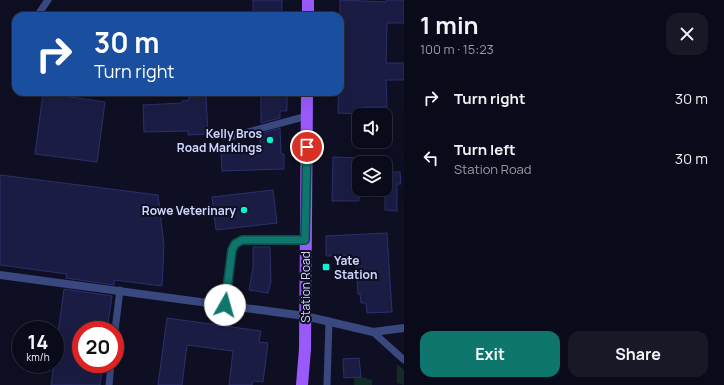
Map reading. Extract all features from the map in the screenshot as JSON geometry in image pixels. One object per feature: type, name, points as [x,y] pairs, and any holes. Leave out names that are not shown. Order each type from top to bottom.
[{"type":"main road","points":[[308,0],[308,12]]},
{"type":"main road","name":"Station Road","points":[[302,385],[305,316],[307,96]]},
{"type":"street","points":[[0,275],[305,316],[373,332],[404,328]]},
{"type":"lane","points":[[40,12],[48,0]]},
{"type":"lane","points":[[230,137],[307,116]]},
{"type":"lane","points":[[225,305],[232,250],[235,244],[242,240],[305,240]]},
{"type":"lane","points":[[116,321],[120,290]]},
{"type":"lane","points":[[327,385],[329,321]]},
{"type":"lane","points":[[373,332],[404,360]]},
{"type":"lane","points":[[109,385],[110,373]]},
{"type":"green space","points":[[397,364],[404,370],[404,385],[397,383]]},
{"type":"green space","points":[[361,377],[372,380],[372,385],[354,385],[354,378]]},
{"type":"building","points":[[253,0],[282,0],[282,12],[253,12]]},
{"type":"building","points":[[340,0],[386,2],[386,0],[404,0],[404,23],[387,23],[386,63],[404,63],[404,80],[386,80],[387,107],[352,108],[352,114],[338,113],[338,96],[344,96],[344,12],[340,12]]},
{"type":"building","points":[[43,96],[64,96],[105,102],[97,162],[35,154]]},
{"type":"building","points":[[206,96],[208,134],[188,135],[188,131],[144,132],[143,105],[182,103],[182,101],[189,100],[189,97]]},
{"type":"building","points":[[261,96],[287,96],[287,111],[280,111],[280,118],[261,123]]},
{"type":"building","points":[[280,128],[281,154],[284,154],[284,169],[222,171],[221,150],[260,149],[260,134]]},
{"type":"building","points":[[333,157],[352,158],[352,196],[359,196],[359,201],[332,201]]},
{"type":"building","points":[[392,172],[400,172],[401,184],[397,184],[397,211],[385,210],[385,196],[392,196]]},
{"type":"building","points":[[0,175],[158,195],[164,245],[162,286],[114,280],[114,285],[66,278],[67,274],[0,265]]},
{"type":"building","name":"Rowe Veterinary","points":[[273,190],[277,223],[216,230],[212,197]]},
{"type":"building","points":[[387,233],[392,312],[367,313],[366,303],[361,303],[360,294],[358,294],[356,264],[349,265],[348,255],[326,256],[326,236]]},
{"type":"building","points":[[253,247],[270,247],[271,282],[268,293],[249,290],[253,268]]},
{"type":"building","points":[[64,289],[112,296],[108,321],[72,321],[72,373],[102,373],[100,385],[51,385],[53,373],[64,373],[64,321],[60,321]]},
{"type":"building","points":[[167,318],[261,331],[259,342],[268,343],[263,382],[253,381],[252,385],[229,385],[233,351],[187,345],[182,385],[158,385]]},
{"type":"building","points":[[359,358],[361,377],[344,378],[343,359]]},
{"type":"place","name":"Kelly Bros Road Markings","points":[[270,140]]},
{"type":"place","name":"Rowe Veterinary","points":[[244,210]]},
{"type":"place","name":"Yate Station","points":[[326,267]]},
{"type":"route","points":[[225,305],[232,250],[235,244],[242,240],[305,240],[307,147]]}]
